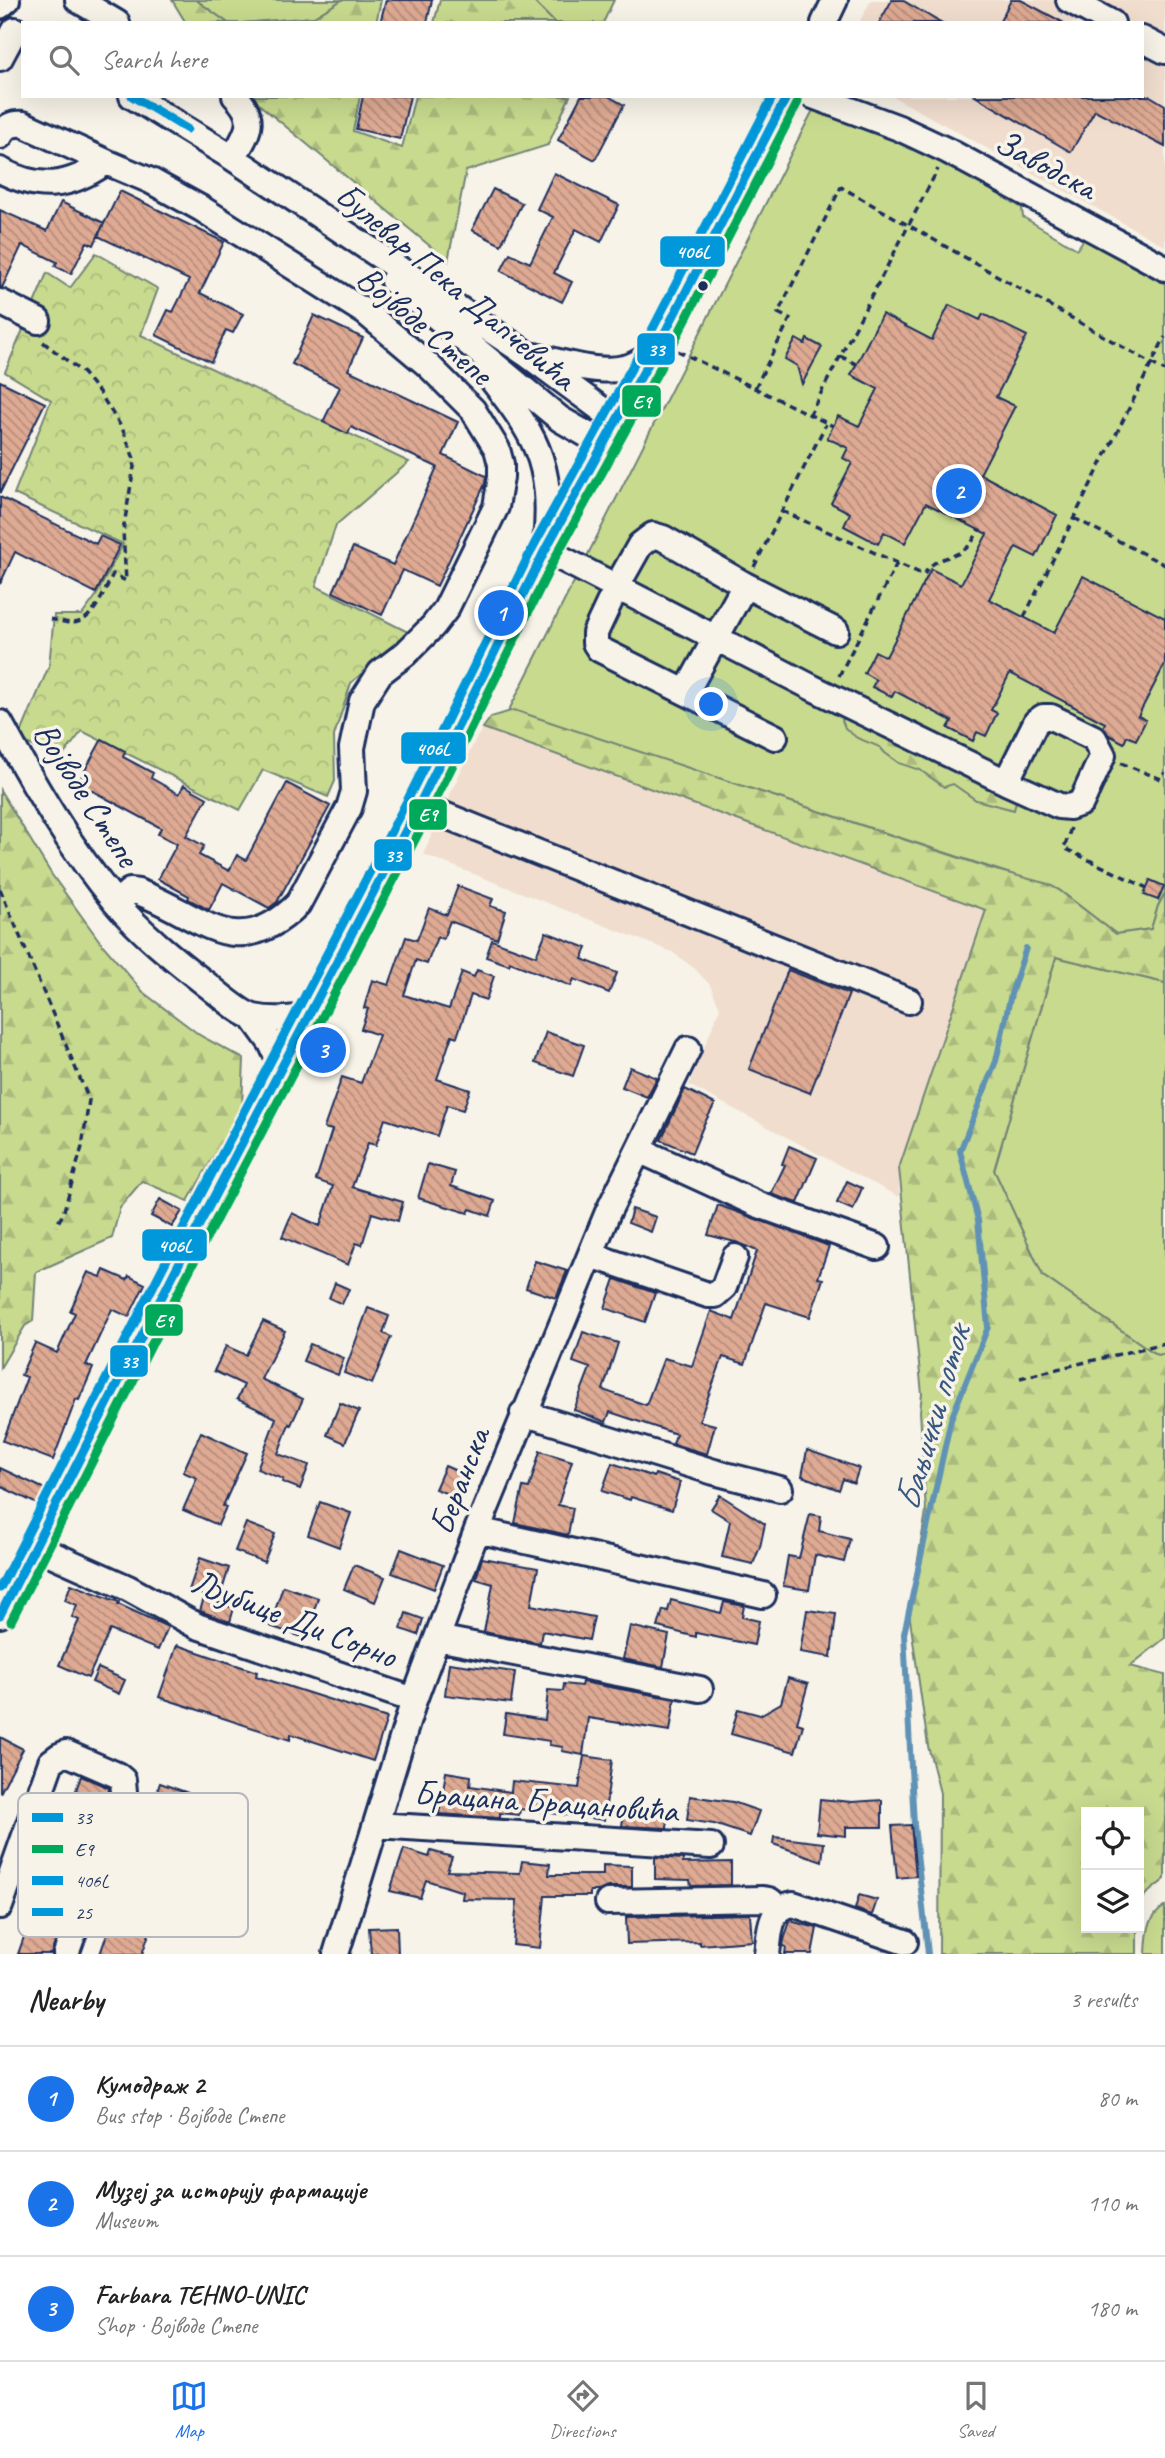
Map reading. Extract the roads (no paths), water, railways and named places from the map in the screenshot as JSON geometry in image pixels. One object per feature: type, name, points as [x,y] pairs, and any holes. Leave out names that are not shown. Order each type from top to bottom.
[{"type":"street","points":[[0,6],[7,0]]},
{"type":"street","points":[[78,0],[114,21]]},
{"type":"street","points":[[825,21],[835,0]]},
{"type":"street","points":[[1069,0],[1108,21]]},
{"type":"street","points":[[0,58],[12,29]]},
{"type":"street","points":[[1144,40],[1165,51]]},
{"type":"street","name":"Булевар Пека Дапчевића","points":[[135,98],[233,158],[528,355],[601,409],[609,431],[586,434],[561,419],[301,204]]},
{"type":"street","points":[[233,158],[250,123],[247,108],[236,98]]},
{"type":"street","points":[[0,1615],[419,805],[545,550],[657,347],[786,98]]},
{"type":"street","name":"Заводска","points":[[818,98],[899,128],[947,151],[1165,268]]},
{"type":"street","name":"Војводе Степе","points":[[0,136],[14,123],[23,124],[151,181],[202,209],[365,312],[418,356],[473,410],[492,437],[501,464],[496,507],[446,609],[426,633],[380,673],[362,701],[352,748],[354,791],[349,808],[298,904],[285,916],[267,926],[231,934],[214,931],[138,892],[130,891],[116,903]]},
{"type":"street","points":[[0,170],[22,181],[58,184],[80,177],[106,162]]},
{"type":"street","points":[[0,302],[38,321]]},
{"type":"street","points":[[460,338],[527,426],[536,446],[544,466],[549,493],[545,550]]},
{"type":"street","points":[[528,355],[623,369],[636,364],[657,347]]},
{"type":"street","points":[[775,737],[607,654],[595,643],[595,633],[640,545],[653,535],[663,538],[745,585],[836,631]]},
{"type":"street","points":[[545,550],[829,696],[1006,782],[1059,806],[1070,807],[1080,803],[1103,755],[1094,738],[1051,717],[1044,718],[1036,722],[1006,782]]},
{"type":"street","points":[[686,692],[745,585]]},
{"type":"street","name":"Војводе Степе","points":[[0,723],[59,823],[116,903],[183,967],[252,1017]]},
{"type":"street","points":[[419,805],[909,1001]]},
{"type":"street","points":[[252,1017],[282,1020],[307,1017]]},
{"type":"street","points":[[252,1017],[271,1043],[282,1067]]},
{"type":"street","name":"Беранска","points":[[336,1954],[414,1700],[477,1530],[608,1212],[688,1049]]},
{"type":"street","points":[[639,1150],[759,1205],[877,1247]]},
{"type":"street","points":[[591,1255],[708,1295],[715,1295],[724,1287],[735,1257]]},
{"type":"street","points":[[523,1413],[714,1472],[780,1489]]},
{"type":"street","points":[[477,1530],[763,1595]]},
{"type":"street","name":"Љубице Ди Сорно","points":[[36,1547],[140,1594],[197,1626],[414,1700]]},
{"type":"street","points":[[437,1637],[700,1689]]},
{"type":"street","points":[[39,1793],[51,1762],[66,1754],[117,1775],[123,1780],[124,1793]]},
{"type":"street","name":"Брацана Брацановића","points":[[376,1825],[711,1846]]},
{"type":"street","points":[[2,1894],[18,1851]]},
{"type":"street","points":[[608,1902],[762,1899],[769,1900],[779,1909]]},
{"type":"street","points":[[767,1954],[773,1917],[779,1909],[793,1904],[905,1942]]},
{"type":"street","points":[[66,1954],[72,1937]]},
{"type":"waterway","name":"Бањички поток","points":[[928,1954],[914,1825],[904,1634],[951,1419],[988,1327],[978,1220],[960,1151],[996,1061],[1011,994],[1026,948]]},
{"type":"place","name":"Музеј за историју фармације","points":[[959,491]]},
{"type":"place","name":"Кумодраж 2","points":[[501,613]]},
{"type":"place","name":"Farbara TEHNO-UNIC","points":[[323,1050]]}]
